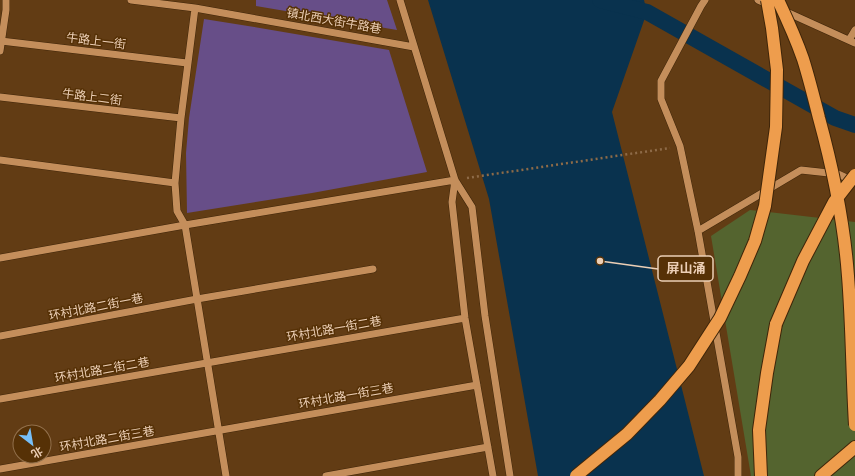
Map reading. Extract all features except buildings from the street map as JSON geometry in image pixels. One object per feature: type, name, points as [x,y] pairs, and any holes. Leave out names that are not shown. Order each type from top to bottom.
[{"type":"highway","points":[[576,476],[627,434],[660,400],[688,366],[720,318],[755,241],[765,206],[776,127],[777,70],[767,0]]},
{"type":"highway","points":[[778,0],[792,30],[803,60],[828,149],[835,184],[848,275],[855,424]]},
{"type":"highway","points":[[761,476],[759,430],[767,372],[776,324],[803,261],[834,202],[855,175]]},
{"type":"highway","points":[[821,476],[855,447]]},
{"type":"street","points":[[0,51],[6,0]]},
{"type":"street","name":"镇北西大街牛路巷","points":[[131,0],[195,8],[414,47]]},
{"type":"street","points":[[400,0],[455,180],[472,207],[485,316],[510,476]]},
{"type":"street","points":[[758,0],[852,41],[855,30]]},
{"type":"street","points":[[703,3],[661,81],[661,99],[680,146],[698,231],[738,457],[738,476]]},
{"type":"street","points":[[195,8],[180,118],[174,183],[177,211],[185,225],[226,476]]},
{"type":"street","name":"牛路上一街","points":[[1,41],[188,63]]},
{"type":"street","name":"牛路上二街","points":[[0,97],[180,118]]},
{"type":"street","points":[[0,160],[174,183]]},
{"type":"street","points":[[698,231],[801,170],[838,174],[855,182]]},
{"type":"street","points":[[0,258],[185,225],[455,180]]},
{"type":"street","points":[[455,180],[452,202],[465,318],[493,476]]},
{"type":"street","name":"环村北路二街一巷","points":[[0,336],[197,299],[373,269]]},
{"type":"street","name":"环村北路一街二巷","points":[[207,362],[465,318]]},
{"type":"street","name":"环村北路二街二巷","points":[[0,399],[207,362]]},
{"type":"street","name":"环村北路一街三巷","points":[[218,430],[477,384]]},
{"type":"street","name":"环村北路二街三巷","points":[[0,469],[218,430]]},
{"type":"street","points":[[326,476],[488,447]]},
{"type":"path","points":[[455,180],[680,146]]},
{"type":"green space","points":[[750,210],[855,222],[855,476],[751,476],[711,236]]},
{"type":"water","points":[[428,0],[644,0],[647,12],[612,112],[704,476],[538,476],[489,199]]},
{"type":"waterway","points":[[600,0],[647,12],[835,118],[855,125]]},
{"type":"place","name":"屏山涌","points":[[600,261]]}]
